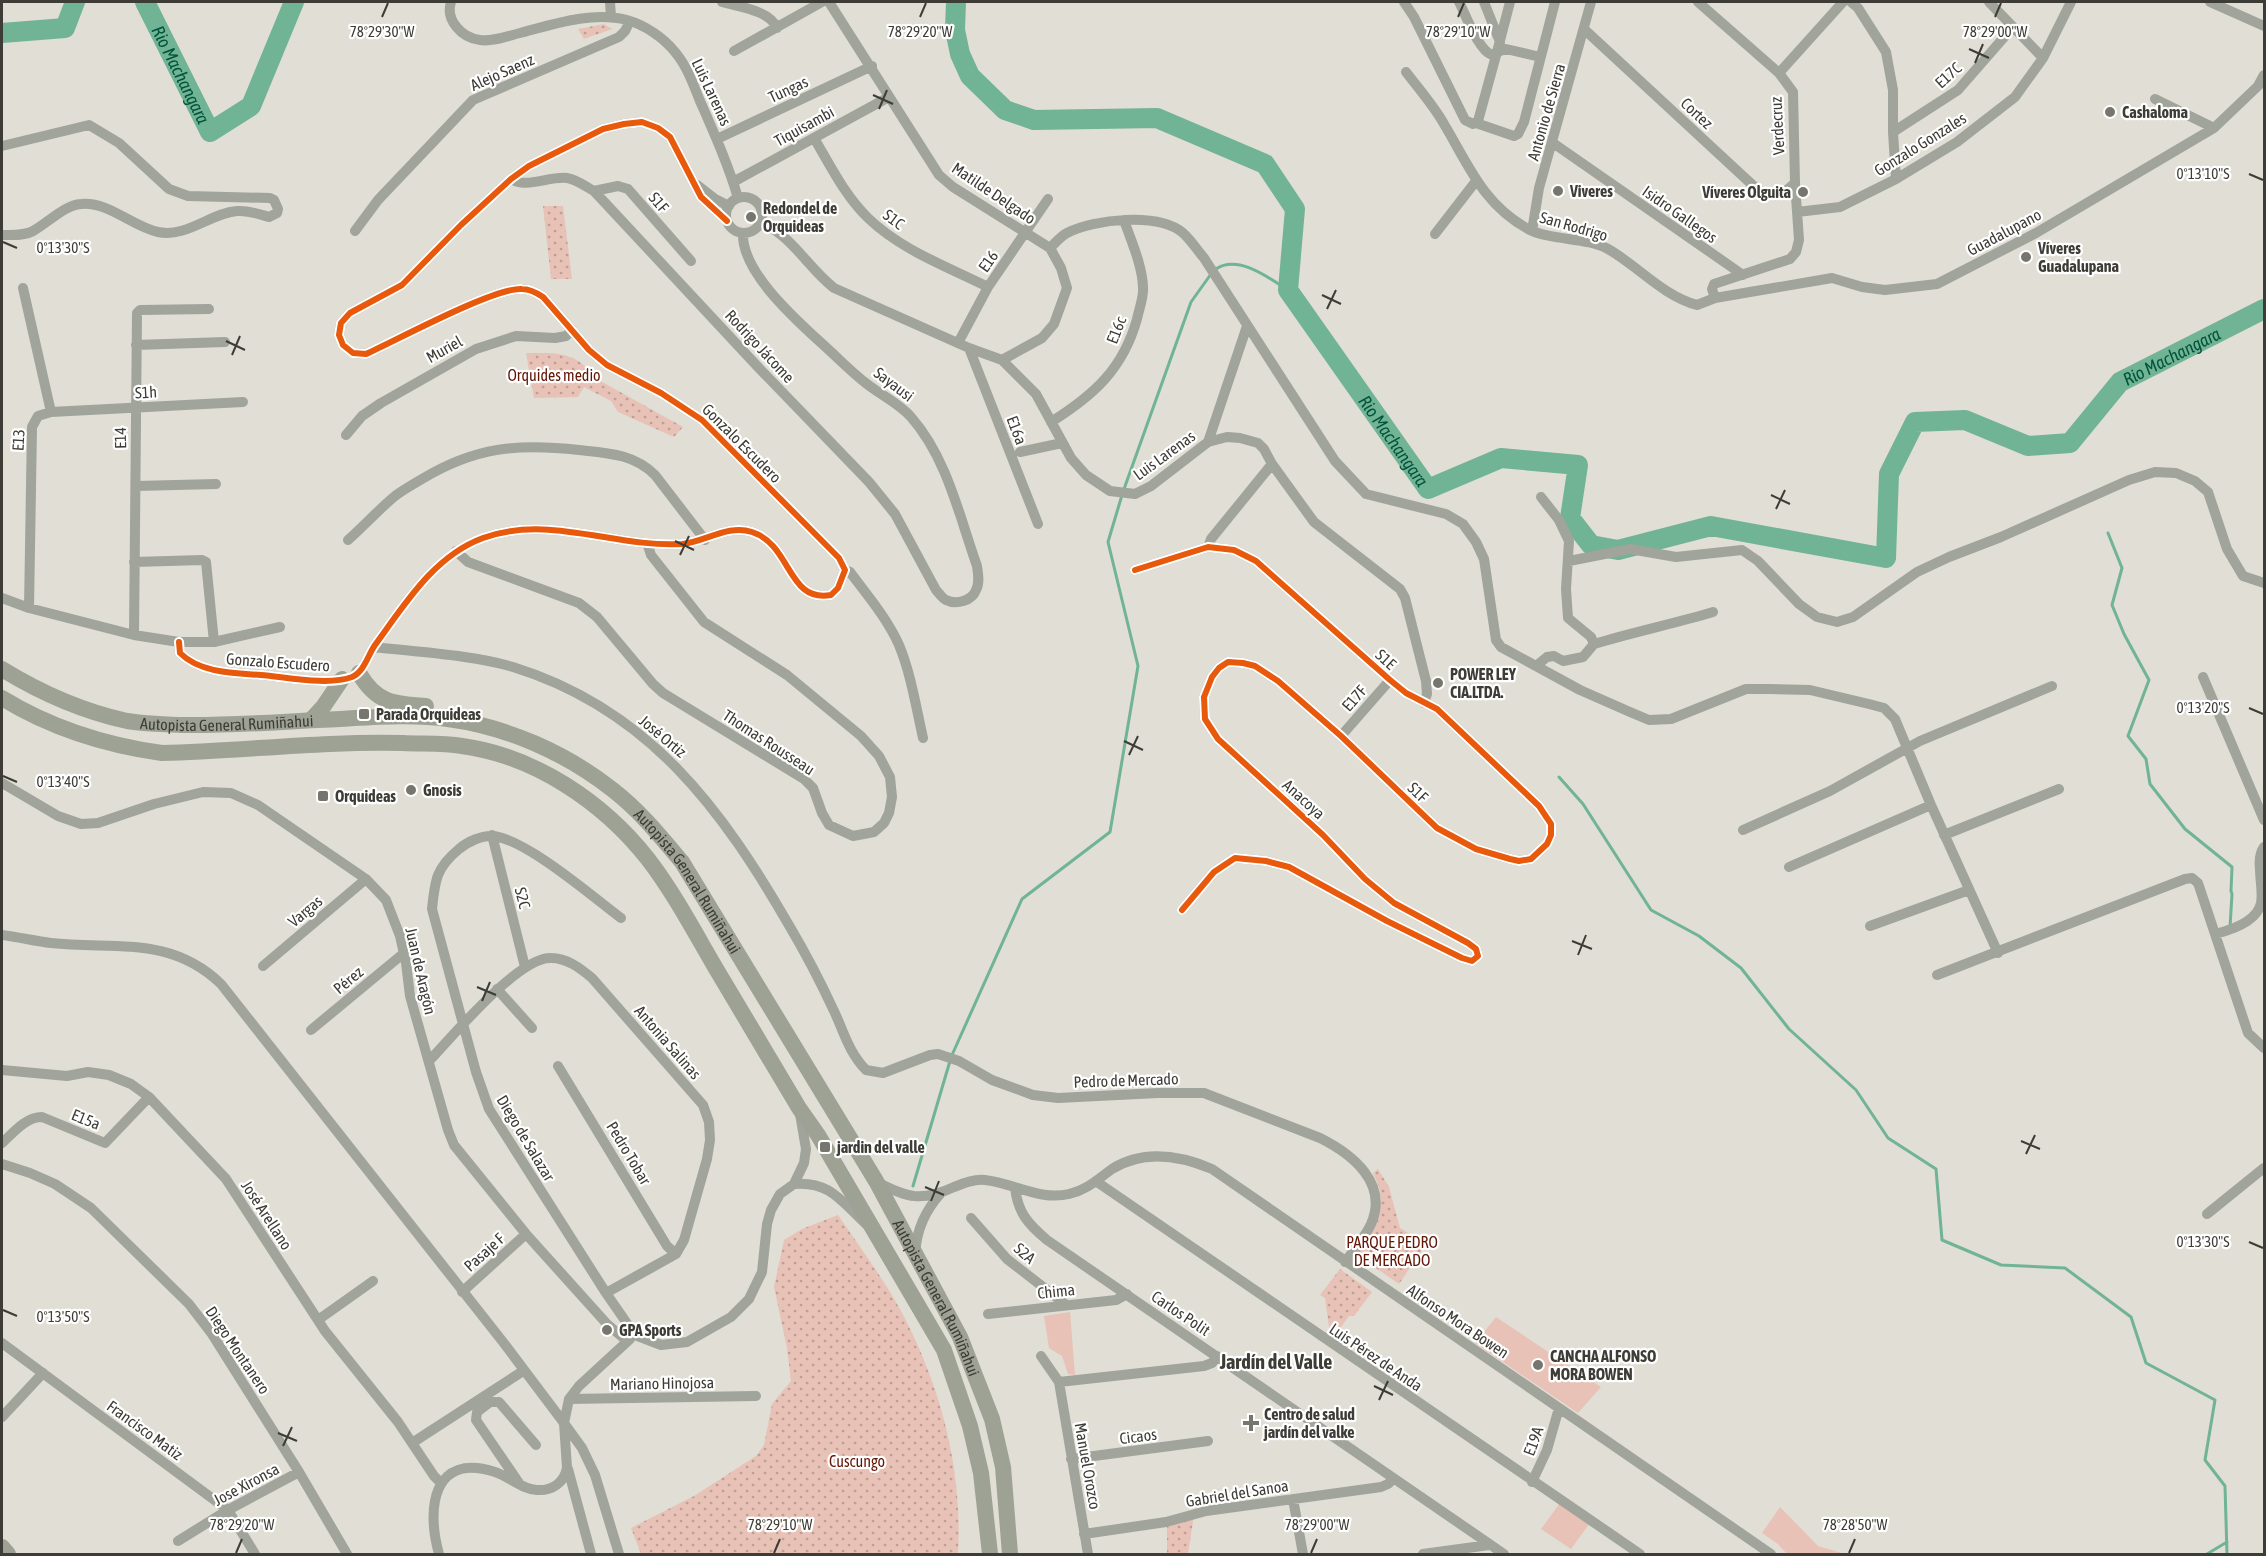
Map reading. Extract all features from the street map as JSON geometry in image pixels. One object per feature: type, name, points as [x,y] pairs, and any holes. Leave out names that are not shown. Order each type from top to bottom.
[{"type":"highway","name":"Autopista General Rumiñahui","points":[[2,669],[56,699],[91,712],[129,721],[217,726],[410,716],[476,724],[538,744],[613,790],[649,823],[682,862],[876,1181],[960,1336],[992,1419],[1003,1467],[1010,1554]]},
{"type":"highway","points":[[359,673],[374,693],[388,701],[456,709],[478,714],[516,736]]},
{"type":"highway","points":[[311,720],[342,679]]},
{"type":"highway","name":"Autopista General Rumiñahui","points":[[2,698],[70,732],[130,749],[162,753],[368,742],[460,746],[502,755],[552,777],[584,797],[608,817],[648,860],[668,888],[818,1135],[944,1350],[970,1426],[981,1473],[990,1554]]},
{"type":"highway","points":[[2,1547],[8,1554]]},
{"type":"street","points":[[451,2],[451,15],[456,27],[465,35],[480,40],[576,20],[611,17],[630,21]]},
{"type":"street","points":[[610,2],[611,17]]},
{"type":"street","points":[[722,2],[764,15],[774,21],[777,28]]},
{"type":"street","points":[[734,51],[822,2]]},
{"type":"street","name":"Matilde Delgado","points":[[829,2],[872,66],[939,175],[953,187],[1050,248]]},
{"type":"street","points":[[1404,2],[1414,17],[1465,120],[1514,136],[1518,134],[1524,122],[1554,2]]},
{"type":"street","points":[[1459,2],[1486,53],[1492,55],[1498,47]]},
{"type":"street","points":[[1484,2],[1498,47]]},
{"type":"street","points":[[1476,123],[1510,2]]},
{"type":"street","name":"Antonio de Sierra","points":[[1532,231],[1539,188],[1591,2]]},
{"type":"street","name":"Verdecruz","points":[[1698,2],[1779,74],[1793,92],[1799,240],[1796,252],[1790,259],[1743,275]]},
{"type":"street","points":[[1779,74],[1843,2]]},
{"type":"street","points":[[1989,2],[2043,58]]},
{"type":"street","name":"Gonzalo Gonzales","points":[[1797,212],[1840,207],[1896,179],[1957,142],[2015,96],[2043,58],[2071,2]]},
{"type":"street","points":[[2213,2],[2265,26]]},
{"type":"street","points":[[2235,12],[2239,2]]},
{"type":"street","points":[[1858,4],[1886,52],[1893,90],[1896,179]]},
{"type":"street","name":"Luis Larenas","points":[[630,21],[654,32],[675,51],[685,66],[717,139],[738,198]]},
{"type":"street","name":"Alejo Saenz","points":[[355,231],[378,200],[474,100],[619,37],[630,21]]},
{"type":"street","name":"E17C","points":[[1893,132],[1958,90],[2013,27]]},
{"type":"street","name":"Cortez","points":[[1585,30],[1759,191],[1780,195],[1795,183]]},
{"type":"street","points":[[1498,47],[1540,57]]},
{"type":"street","name":"Tungas","points":[[717,139],[872,66]]},
{"type":"street","name":"San Rodrigo","points":[[1406,72],[1443,121],[1476,181],[1493,203],[1509,218],[1532,231],[1606,248],[1659,286],[1691,304],[1702,304],[1715,298]]},
{"type":"street","name":"Guadalupano","points":[[1715,298],[1832,279],[1885,290],[1937,284],[2036,233],[2214,128],[2258,86],[2265,75]]},
{"type":"street","name":"Tiquisambi","points":[[734,182],[889,97]]},
{"type":"street","points":[[2155,99],[2214,128]]},
{"type":"street","name":"Gonzalo Escudero","points":[[727,221],[701,197],[670,137],[658,128],[642,122],[603,129],[529,166],[511,179],[461,225],[402,285],[350,313],[341,322],[339,335],[343,345],[353,353],[366,354],[508,290],[521,288],[543,297],[589,350],[607,365],[661,393],[702,420],[839,558],[844,570],[850,572],[885,619],[898,643],[907,669],[923,738]]},
{"type":"street","points":[[2,146],[89,125],[119,143],[170,189],[178,193],[188,196],[270,198],[274,200],[278,209],[274,216],[269,217],[246,211],[235,211],[175,233],[166,233],[158,232],[100,206],[79,203],[33,232],[2,235]]},
{"type":"street","name":"S1C","points":[[814,138],[842,184],[866,216],[884,232],[988,287]]},
{"type":"street","name":"Isidro Gallegos","points":[[1553,143],[1743,275]]},
{"type":"street","name":"Rodrigo Jácome","points":[[511,179],[524,184],[548,178],[570,178],[594,191],[758,368],[869,482],[895,514],[936,590],[945,600]]},
{"type":"street","points":[[1435,234],[1476,181]]},
{"type":"street","name":"Gonzalo Escudero","points":[[696,184],[715,199],[729,206]]},
{"type":"street","name":"S1F","points":[[594,191],[618,186],[628,189],[691,261]]},
{"type":"street","points":[[738,198],[750,198],[762,211],[760,222],[750,232],[743,233],[730,227],[727,221],[726,210],[738,198]]},
{"type":"street","name":"E16","points":[[958,343],[988,287],[1047,199]]},
{"type":"street","points":[[1002,360],[1042,338],[1054,324],[1063,306],[1068,288],[1061,268],[1050,248],[1065,233],[1094,222],[1124,220],[1159,222],[1182,232],[1209,266],[1335,461],[1365,494],[1446,514],[1463,525],[1476,542],[1484,559],[1496,640],[1507,652],[1580,690],[1649,720],[1671,719],[1746,688],[1810,690],[1884,708],[1895,719],[1944,836],[1998,953]]},
{"type":"street","name":"E16c","points":[[1051,423],[1076,407],[1100,387],[1131,340],[1143,288],[1137,256],[1124,220]]},
{"type":"street","name":"Luis Larenas","points":[[760,222],[776,229],[786,237],[818,276],[834,288],[969,348],[1002,360],[1036,394],[1071,458],[1086,475],[1110,491],[1135,494],[1151,486],[1208,442],[1227,437],[1258,443],[1314,522],[1400,589],[1405,598],[1426,681],[1427,694],[1424,703]]},
{"type":"street","name":"Sayausi","points":[[743,233],[742,243],[746,255],[775,299],[866,383],[910,415],[941,462],[977,566],[979,580],[976,592],[969,598],[958,602],[945,600]]},
{"type":"street","points":[[1715,298],[1712,289],[1714,284],[1743,275]]},
{"type":"street","points":[[23,288],[51,412]]},
{"type":"street","name":"E14","points":[[134,635],[135,407],[138,311],[209,309]]},
{"type":"street","points":[[1208,442],[1247,326]]},
{"type":"street","name":"Muriel","points":[[346,435],[362,416],[381,403],[476,348],[516,336],[555,338],[566,336],[573,330]]},
{"type":"street","points":[[136,345],[225,342]]},
{"type":"street","name":"E16a","points":[[969,348],[1038,524]]},
{"type":"street","name":"S1h","points":[[51,412],[243,402]]},
{"type":"street","name":"E13","points":[[29,608],[32,427],[38,416],[51,412]]},
{"type":"street","points":[[1020,452],[1062,443]]},
{"type":"street","points":[[348,540],[393,497],[439,469],[470,455],[501,448],[542,445],[616,454],[632,458],[646,466],[705,540]]},
{"type":"street","points":[[1135,570],[1208,547],[1211,539],[1272,464]]},
{"type":"street","points":[[1569,561],[1630,549],[1676,557],[1742,550],[1758,561],[1799,604],[1817,617],[1837,622],[1853,617],[1917,572],[1949,557],[2001,537],[2128,480],[2155,472],[2176,472],[2195,481],[2208,492],[2227,549],[2243,576],[2265,583]]},
{"type":"street","points":[[136,486],[216,484]]},
{"type":"street","points":[[1541,497],[1549,505],[1569,541],[1566,589],[1568,618],[1591,637],[1594,644]]},
{"type":"street","points":[[359,673],[374,647],[422,581],[456,551],[484,538],[528,529],[580,532],[647,543],[682,544],[705,540],[722,532],[749,531],[771,543],[782,556],[794,579],[813,596],[831,595],[838,588],[844,570]]},
{"type":"street","name":"Thomas Rousseau","points":[[456,551],[468,562],[579,603],[597,617],[658,689],[810,783],[828,825],[853,836],[874,832],[884,823],[889,813],[892,797],[890,777],[879,756],[861,736],[787,675],[704,622],[651,555],[647,543]]},
{"type":"street","name":"S1E","points":[[1208,547],[1234,550],[1256,561],[1390,680],[1406,693],[1437,709],[1539,806]]},
{"type":"street","points":[[134,562],[202,560],[206,562],[214,642]]},
{"type":"street","points":[[2,598],[29,608],[134,635],[179,642],[214,642],[280,627]]},
{"type":"street","points":[[1536,666],[1547,657],[1554,656],[1563,661],[1583,657],[1594,644],[1625,634],[1676,624],[1713,612]]},
{"type":"street","name":"Gonzalo Escudero","points":[[179,642],[180,653],[188,661],[214,670],[316,680],[342,679],[359,673]]},
{"type":"street","name":"José Ortiz","points":[[374,647],[512,667],[557,684],[609,712],[652,743],[701,793],[740,848],[790,927],[826,994]]},
{"type":"street","name":"Anacoya","points":[[1182,910],[1214,872],[1235,858],[1266,861],[1289,867],[1387,921],[1462,958],[1472,961],[1478,956],[1476,949],[1468,943],[1394,903],[1372,885],[1323,835],[1218,739],[1205,718],[1204,697],[1212,677],[1228,662],[1255,666]]},
{"type":"street","name":"S1F","points":[[1255,666],[1278,681],[1341,736],[1437,828],[1476,849],[1519,861],[1531,859],[1548,844],[1551,835],[1551,824],[1539,806]]},
{"type":"street","points":[[2203,677],[2265,820]]},
{"type":"street","name":"E17F","points":[[1341,736],[1390,680]]},
{"type":"street","points":[[1743,830],[1830,791],[1907,748],[2052,686]]},
{"type":"street","name":"Juan de Aragón","points":[[2,783],[58,816],[81,824],[98,823],[154,804],[203,792],[231,793],[258,806],[374,886],[389,906],[404,953],[410,996],[454,1145],[526,1234],[607,1324],[631,1338]]},
{"type":"street","points":[[1944,836],[2059,789]]},
{"type":"street","points":[[1789,867],[1931,805]]},
{"type":"street","points":[[492,835],[515,842],[532,852],[621,918]]},
{"type":"street","name":"S2C","points":[[492,835],[525,967]]},
{"type":"street","name":"Diego de Salazar","points":[[492,835],[466,843],[444,861],[434,884],[432,909],[476,1072],[489,1109],[606,1293],[631,1338]]},
{"type":"street","points":[[2215,934],[2253,918],[2259,910],[2261,902],[2259,861],[2265,847]]},
{"type":"street","points":[[1937,975],[2192,878],[2198,883],[2248,1033],[2265,1048]]},
{"type":"street","name":"Vargas","points":[[263,966],[366,879]]},
{"type":"street","points":[[1870,926],[1969,890]]},
{"type":"street","points":[[2,934],[51,943],[132,945],[155,948],[195,963],[210,974],[503,1342],[582,1448],[595,1475],[619,1554]]},
{"type":"street","name":"Pérez","points":[[311,1030],[404,953]]},
{"type":"street","name":"Antonia Salinas","points":[[429,1061],[497,989],[535,960],[551,958],[569,962],[580,968],[592,978],[703,1105],[710,1122],[707,1159],[684,1240],[676,1254]]},
{"type":"street","points":[[497,989],[532,1028]]},
{"type":"street","name":"Pedro de Mercado","points":[[826,994],[850,1049],[866,1070],[875,1073],[890,1072],[930,1055],[938,1054],[953,1058],[992,1080],[1033,1095],[1058,1098],[1204,1093],[1330,1142],[1364,1169],[1370,1178],[1375,1199],[1372,1222],[1345,1262]]},
{"type":"street","name":"Pedro Tobar","points":[[558,1066],[667,1246],[676,1254]]},
{"type":"street","name":"José Arellano","points":[[2,1070],[67,1076],[88,1072],[110,1075],[131,1084],[149,1097],[226,1179],[318,1320],[398,1422],[441,1483]]},
{"type":"street","name":"E15a","points":[[2,1143],[28,1121],[35,1118],[42,1118],[105,1143],[149,1097]]},
{"type":"street","points":[[631,1338],[661,1345],[687,1342],[731,1317],[741,1308],[754,1290],[762,1272],[766,1224],[771,1210],[780,1194],[794,1184],[802,1170],[806,1149],[800,1108]]},
{"type":"street","name":"Alfonso Mora Bowen","points":[[1015,1188],[1055,1196],[1078,1191],[1134,1159],[1163,1155],[1194,1161],[1212,1169],[1771,1554]]},
{"type":"street","name":"Diego Montanero","points":[[2,1164],[55,1184],[91,1208],[189,1304],[212,1334],[300,1472],[347,1554]]},
{"type":"street","points":[[2207,1214],[2265,1168]]},
{"type":"street","points":[[876,1181],[898,1194],[924,1197],[974,1180],[984,1180],[1015,1188]]},
{"type":"street","name":"Luis Pérez de Anda","points":[[1097,1182],[1640,1554]]},
{"type":"street","points":[[794,1184],[810,1183],[826,1189],[873,1231]]},
{"type":"street","name":"Carlos Polit","points":[[1015,1188],[1017,1204],[1038,1233],[1504,1554]]},
{"type":"street","points":[[915,1253],[922,1221],[941,1193]]},
{"type":"street","name":"S2A","points":[[971,1218],[1006,1259],[1065,1304]]},
{"type":"street","name":"Pasaje F","points":[[462,1292],[526,1234]]},
{"type":"street","points":[[606,1293],[676,1254]]},
{"type":"street","points":[[318,1320],[373,1281]]},
{"type":"street","name":"Chima","points":[[988,1314],[1116,1300],[1127,1294]]},
{"type":"street","name":"Mariano Hinojosa","points":[[569,1399],[579,1386],[631,1338]]},
{"type":"street","name":"Francisco Matiz","points":[[2,1342],[228,1510],[255,1554]]},
{"type":"street","name":"Manuel Orozco","points":[[1041,1356],[1059,1382],[1088,1554]]},
{"type":"street","points":[[1059,1382],[1204,1366],[1212,1363],[1217,1356]]},
{"type":"street","points":[[412,1443],[523,1371]]},
{"type":"street","points":[[2,1417],[43,1373]]},
{"type":"street","name":"Mariano Hinojosa","points":[[569,1399],[756,1396]]},
{"type":"street","points":[[569,1399],[564,1423],[567,1468],[591,1554]]},
{"type":"street","points":[[520,1486],[476,1419],[477,1412],[490,1401],[499,1402],[536,1445]]},
{"type":"street","name":"E19A","points":[[1532,1482],[1547,1450],[1559,1408]]},
{"type":"street","name":"Cicaos","points":[[1071,1459],[1208,1441]]},
{"type":"street","points":[[439,1554],[434,1511],[437,1490],[445,1476],[465,1467],[497,1472],[520,1486],[535,1490],[554,1487],[566,1475],[567,1468]]},
{"type":"street","name":"Jose Xironsa","points":[[178,1541],[228,1510],[300,1472]]},
{"type":"street","name":"Gabriel del Sanoa","points":[[1084,1534],[1166,1522],[1192,1513],[1381,1487],[1393,1479]]},
{"type":"street","points":[[1293,1499],[1303,1554]]},
{"type":"street","points":[[1422,1554],[1489,1545]]},
{"type":"green space","points":[[604,24],[612,29],[584,39],[578,29]]},
{"type":"green space","points":[[543,206],[563,206],[572,279],[551,279]]},
{"type":"green space","name":"Orquides medio","points":[[526,353],[556,354],[573,358],[588,369],[595,378],[683,427],[674,437],[618,412],[611,401],[584,387],[578,397],[534,398]]},
{"type":"green space","name":"PARQUE PEDRO DE MERCADO","points":[[1378,1169],[1389,1187],[1400,1228],[1426,1244],[1399,1284],[1357,1255],[1378,1216],[1380,1196],[1373,1173]]},
{"type":"green space","name":"Cuscungo","points":[[838,1215],[879,1274],[901,1311],[938,1399],[953,1460],[957,1491],[958,1554],[641,1554],[631,1528],[694,1496],[756,1456],[764,1445],[772,1404],[791,1381],[787,1348],[774,1287],[784,1240],[802,1229]]},
{"type":"green space","points":[[1340,1269],[1372,1292],[1354,1316],[1349,1316],[1331,1341],[1325,1298],[1320,1295]]},
{"type":"green space","points":[[1070,1312],[1075,1375],[1068,1374],[1062,1356],[1049,1348],[1044,1316]]},
{"type":"green space","name":"CANCHA ALFONSO MORA BOWEN","points":[[1496,1317],[1601,1387],[1578,1413],[1475,1343]]},
{"type":"green space","points":[[1560,1503],[1590,1523],[1571,1549],[1541,1529]]},
{"type":"green space","points":[[1780,1507],[1818,1546],[1845,1554],[1787,1554],[1778,1544],[1762,1533]]},
{"type":"green space","points":[[1194,1515],[1188,1554],[1167,1554],[1167,1525]]},
{"type":"waterway","name":"Rio Machangara","points":[[2,33],[65,28],[75,2]]},
{"type":"waterway","name":"Rio Machangara","points":[[145,2],[210,132],[251,106],[294,2]]},
{"type":"waterway","name":"Rio Machangara","points":[[956,2],[955,30],[960,54],[970,76],[1005,110],[1034,120],[1157,118],[1265,164],[1295,209],[1288,290],[1428,489],[1501,458],[1578,465],[1570,518],[1591,545],[1618,550],[1711,526],[1886,558],[1889,474],[1915,422],[1965,420],[2028,446],[2070,443],[2120,382],[2264,309]]},
{"type":"waterway","points":[[1216,269],[1225,265],[1243,266],[1263,274],[1288,290]]},
{"type":"waterway","points":[[1124,489],[1191,302],[1211,274]]},
{"type":"waterway","points":[[952,1055],[1022,899],[1110,832],[1138,666],[1108,542],[1122,495]]},
{"type":"waterway","points":[[2108,533],[2122,568],[2112,605],[2124,634],[2149,680],[2128,736],[2146,759],[2150,784],[2185,829],[2232,867],[2230,927]]},
{"type":"waterway","points":[[1559,777],[1583,804],[1651,910],[1699,936],[1741,968],[1789,1029],[1856,1090],[1888,1138],[1936,1169],[1942,1240],[2001,1265],[2065,1268],[2131,1317],[2146,1363],[2215,1400],[2205,1460],[2225,1486],[2227,1554]]},
{"type":"waterway","points":[[913,1186],[950,1061]]},
{"type":"waterway","points":[[2207,1554],[2227,1542]]},
{"type":"cycle path","points":[[179,642],[180,653],[188,660],[218,671],[319,681],[352,677],[363,667],[375,645],[409,598],[435,569],[466,546],[483,538],[533,529],[557,530],[657,544],[691,543],[725,532],[743,530],[765,539],[775,548],[797,582],[806,590],[817,595],[831,595],[838,588],[845,570],[839,558],[702,420],[661,393],[607,365],[589,350],[538,294],[522,289],[491,296],[366,354],[353,353],[343,345],[339,335],[341,323],[350,313],[402,285],[461,225],[511,179],[529,166],[603,129],[642,122],[658,128],[670,137],[701,197],[727,221]]},
{"type":"cycle path","points":[[1135,570],[1208,547],[1234,550],[1256,561],[1390,680],[1406,693],[1437,709],[1539,806],[1551,824],[1551,835],[1547,844],[1531,859],[1519,861],[1476,849],[1437,828],[1341,736],[1278,681],[1255,666],[1228,662],[1212,677],[1204,697],[1205,719],[1218,739],[1323,835],[1365,879],[1394,903],[1468,943],[1476,949],[1478,956],[1472,961],[1462,958],[1387,921],[1289,867],[1266,861],[1235,858],[1214,872],[1182,910]]},
{"type":"place","name":"Cashaloma","points":[[2110,112]]},
{"type":"place","name":"Viveres","points":[[1558,191]]},
{"type":"place","name":"Víveres Olguita","points":[[1803,192]]},
{"type":"place","name":"Redondel de Orquideas","points":[[751,217]]},
{"type":"place","name":"Víveres Guadalupana","points":[[2026,257]]},
{"type":"place","name":"POWER LEY CIA.LTDA.","points":[[1438,683]]},
{"type":"place","name":"Parada Orquideas","points":[[364,714]]},
{"type":"place","name":"Gnosis","points":[[411,790]]},
{"type":"place","name":"Orquideas","points":[[323,796]]},
{"type":"place","name":"jardin del valle","points":[[825,1147]]},
{"type":"place","name":"GPA Sports","points":[[607,1330]]},
{"type":"place","name":"CANCHA ALFONSO MORA BOWEN","points":[[1538,1365]]},
{"type":"place","name":"Centro de salud jardín del valke","points":[[1251,1423]]},
{"type":"district","name":"Jardín del Valle","points":[[1276,1361]]}]
